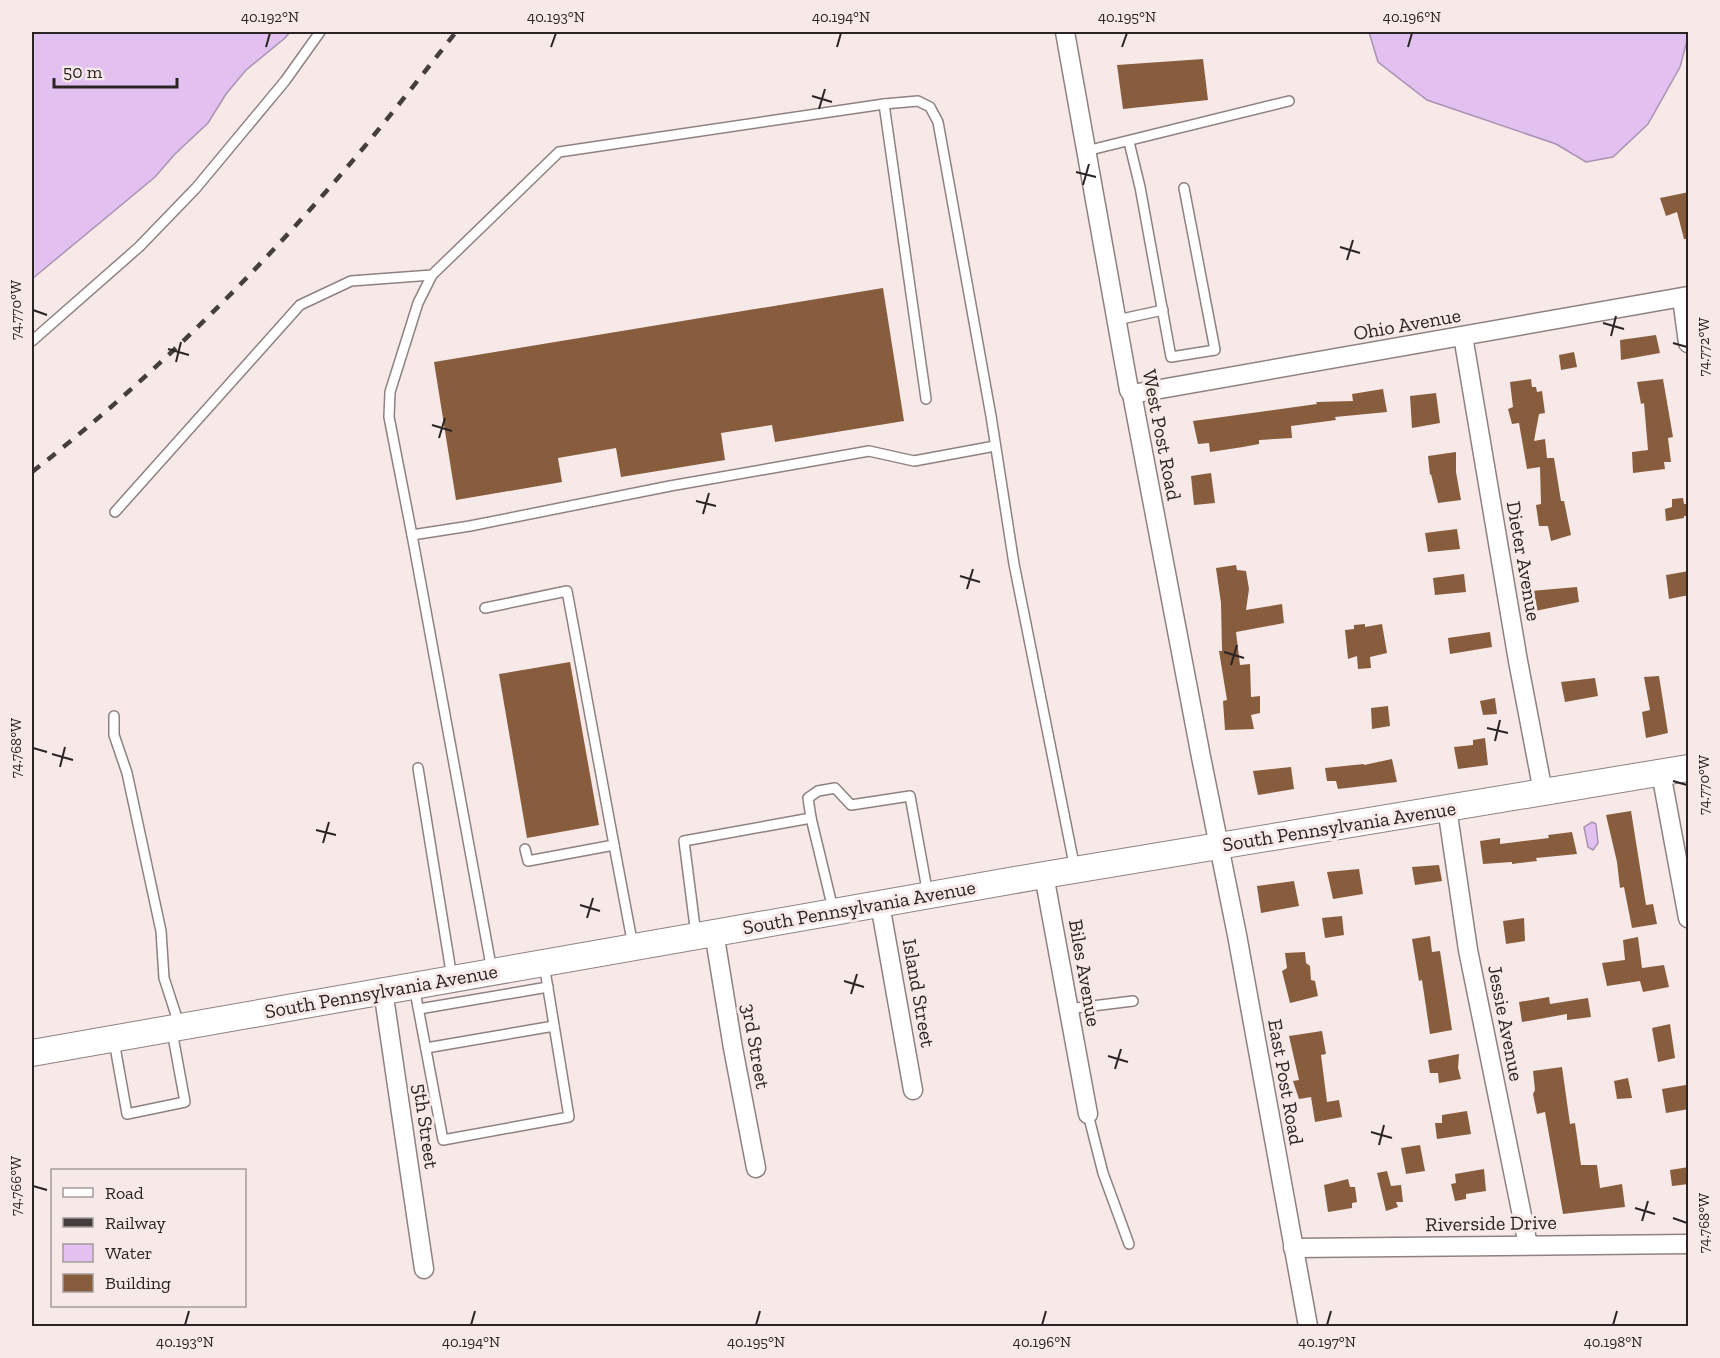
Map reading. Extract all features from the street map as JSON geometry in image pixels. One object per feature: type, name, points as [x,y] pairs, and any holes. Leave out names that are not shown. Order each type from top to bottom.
[{"type":"main road","name":"South Pennsylvania Avenue","points":[[32,1053],[383,990],[416,997],[452,978],[1044,875],[1076,872],[1689,768]]},
{"type":"street","name":"West Post Road","points":[[1065,32],[1130,390],[1220,846]]},
{"type":"street","name":"Ohio Avenue","points":[[1132,394],[1685,297]]},
{"type":"street","points":[[1685,297],[1689,343]]},
{"type":"street","name":"Dieter Avenue","points":[[1463,336],[1518,661],[1543,792]]},
{"type":"street","points":[[1661,773],[1689,918]]},
{"type":"street","name":"Jessie Avenue","points":[[1447,808],[1468,950],[1528,1245]]},
{"type":"street","name":"East Post Road","points":[[1220,846],[1308,1326]]},
{"type":"street","name":"Biles Avenue","points":[[1044,875],[1088,1114]]},
{"type":"street","name":"Island Street","points":[[880,904],[913,1090]]},
{"type":"street","name":"3rd Street","points":[[705,934],[733,1048],[756,1168]]},
{"type":"street","name":"5th Street","points":[[383,990],[424,1269]]},
{"type":"street","name":"Riverside Drive","points":[[1293,1248],[1689,1244]]},
{"type":"lane","points":[[32,342],[139,247],[196,188],[285,81],[320,32]]},
{"type":"lane","points":[[492,971],[389,417],[390,392],[418,303],[432,275],[559,152],[884,104],[918,101],[930,106],[938,122],[1014,564],[1076,872]]},
{"type":"lane","points":[[1086,151],[1289,101]]},
{"type":"lane","points":[[884,104],[926,399]]},
{"type":"lane","points":[[1129,142],[1140,187],[1172,357],[1215,350],[1184,188]]},
{"type":"lane","points":[[115,512],[300,305],[351,281],[432,275]]},
{"type":"lane","points":[[1117,320],[1163,310]]},
{"type":"lane","points":[[412,535],[869,451],[914,461],[995,446]]},
{"type":"lane","points":[[485,608],[567,591],[633,946]]},
{"type":"lane","points":[[113,1038],[127,1114],[184,1102],[175,1027],[164,978],[161,931],[127,774],[114,735],[114,716]]},
{"type":"lane","points":[[418,768],[452,978]]},
{"type":"lane","points":[[834,912],[808,798],[818,791],[835,788],[851,805],[910,796],[928,896]]},
{"type":"lane","points":[[705,934],[684,841],[811,818]]},
{"type":"lane","points":[[525,849],[528,861],[614,845]]},
{"type":"lane","points":[[544,962],[569,1117],[443,1140],[416,997],[548,987]]},
{"type":"lane","points":[[1068,1009],[1133,1002]]},
{"type":"lane","points":[[426,1048],[554,1026]]},
{"type":"lane","points":[[1088,1114],[1103,1173],[1129,1244]]},
{"type":"water","points":[[32,32],[290,32],[246,70],[226,94],[208,123],[175,154],[155,177],[32,279]]},
{"type":"water","points":[[1369,32],[1688,32],[1688,37],[1680,67],[1648,124],[1613,157],[1586,162],[1556,144],[1427,100],[1378,62]]},
{"type":"water","points":[[1592,822],[1596,824],[1598,843],[1593,850],[1588,847],[1584,827]]},
{"type":"building","points":[[1203,59],[1208,100],[1123,109],[1117,65]]},
{"type":"building","points":[[1689,192],[1689,239],[1684,239],[1677,212],[1666,216],[1660,198]]},
{"type":"building","points":[[883,288],[904,421],[775,442],[772,425],[721,433],[725,460],[621,477],[616,448],[558,458],[562,482],[456,500],[434,362]]},
{"type":"building","points":[[1656,335],[1660,353],[1621,360],[1620,340]]},
{"type":"building","points":[[1574,352],[1577,367],[1561,370],[1559,355]]},
{"type":"building","points":[[1531,379],[1532,387],[1536,387],[1537,392],[1542,391],[1545,413],[1539,414],[1534,441],[1545,439],[1547,458],[1554,458],[1561,501],[1564,501],[1571,535],[1551,541],[1548,526],[1539,526],[1536,505],[1541,504],[1540,467],[1527,469],[1519,423],[1512,424],[1508,409],[1513,407],[1510,382]]},
{"type":"building","points":[[1663,379],[1673,437],[1668,438],[1671,462],[1664,462],[1665,469],[1633,473],[1632,452],[1648,450],[1644,403],[1641,404],[1637,382]]},
{"type":"building","points":[[1383,389],[1387,412],[1335,417],[1336,420],[1291,426],[1292,438],[1259,440],[1259,444],[1243,447],[1210,452],[1209,443],[1198,444],[1193,421],[1317,404],[1316,402],[1353,401],[1352,394]]},
{"type":"building","points":[[1436,393],[1440,423],[1412,428],[1410,396]]},
{"type":"building","points":[[1456,452],[1456,472],[1461,500],[1438,503],[1430,475],[1428,456]]},
{"type":"building","points":[[1211,473],[1215,503],[1194,505],[1191,476]]},
{"type":"building","points":[[1683,498],[1684,504],[1689,504],[1689,516],[1666,521],[1665,509],[1672,507],[1672,499]]},
{"type":"building","points":[[1457,529],[1460,549],[1428,552],[1425,533]]},
{"type":"building","points":[[1236,565],[1237,570],[1246,571],[1249,589],[1246,610],[1282,604],[1284,623],[1236,632],[1240,665],[1250,664],[1251,697],[1260,696],[1260,713],[1251,715],[1254,729],[1225,730],[1223,701],[1227,700],[1219,651],[1222,651],[1221,603],[1216,568]]},
{"type":"building","points":[[1689,571],[1689,595],[1669,599],[1666,575]]},
{"type":"building","points":[[1464,574],[1466,592],[1435,595],[1433,578]]},
{"type":"building","points":[[1577,587],[1579,602],[1535,611],[1531,591]]},
{"type":"building","points":[[1365,624],[1365,627],[1382,624],[1387,653],[1370,657],[1371,668],[1358,669],[1357,656],[1348,659],[1345,630],[1354,629],[1354,625]]},
{"type":"building","points":[[1490,632],[1492,647],[1450,654],[1448,638]]},
{"type":"building","points":[[570,662],[599,825],[527,838],[499,674]]},
{"type":"building","points":[[1659,676],[1668,733],[1646,738],[1642,712],[1650,710],[1644,677]]},
{"type":"building","points":[[1595,678],[1598,696],[1565,702],[1561,682]]},
{"type":"building","points":[[1495,698],[1497,714],[1483,715],[1480,701]]},
{"type":"building","points":[[1388,706],[1390,726],[1372,729],[1371,708]]},
{"type":"building","points":[[1485,738],[1488,765],[1458,769],[1454,747],[1473,745],[1473,740]]},
{"type":"building","points":[[1392,759],[1397,782],[1338,789],[1336,781],[1327,781],[1325,768],[1364,765]]},
{"type":"building","points":[[1291,767],[1294,789],[1258,795],[1253,771]]},
{"type":"building","points":[[1631,811],[1646,905],[1653,904],[1657,924],[1632,928],[1624,887],[1620,888],[1617,862],[1606,815]]},
{"type":"building","points":[[1572,832],[1577,854],[1536,858],[1537,861],[1512,864],[1512,862],[1483,864],[1480,841],[1500,838],[1500,844],[1549,838],[1548,835]]},
{"type":"building","points":[[1439,865],[1442,881],[1415,885],[1412,867]]},
{"type":"building","points":[[1359,869],[1363,894],[1333,899],[1327,872]]},
{"type":"building","points":[[1294,881],[1299,906],[1261,913],[1257,886]]},
{"type":"building","points":[[1342,916],[1344,935],[1325,938],[1322,918]]},
{"type":"building","points":[[1524,918],[1525,941],[1506,944],[1503,921]]},
{"type":"building","points":[[1430,936],[1432,952],[1440,951],[1452,1030],[1430,1034],[1422,980],[1419,981],[1412,939]]},
{"type":"building","points":[[1638,937],[1642,968],[1664,965],[1669,987],[1643,992],[1640,981],[1607,986],[1602,963],[1625,960],[1623,940]]},
{"type":"building","points":[[1305,952],[1306,963],[1310,966],[1311,980],[1315,981],[1318,996],[1290,1003],[1282,971],[1287,968],[1285,953]]},
{"type":"building","points":[[1549,997],[1550,1004],[1588,998],[1591,1017],[1567,1020],[1567,1014],[1522,1022],[1519,1002]]},
{"type":"building","points":[[1670,1024],[1675,1058],[1658,1062],[1652,1028]]},
{"type":"building","points":[[1322,1031],[1326,1054],[1321,1055],[1327,1102],[1339,1100],[1342,1117],[1315,1122],[1311,1097],[1299,1099],[1293,1081],[1299,1080],[1289,1036]]},
{"type":"building","points":[[1459,1054],[1458,1068],[1461,1079],[1439,1083],[1438,1073],[1430,1073],[1428,1060]]},
{"type":"building","points":[[1562,1067],[1570,1124],[1575,1123],[1581,1165],[1597,1165],[1600,1188],[1622,1184],[1625,1207],[1563,1214],[1545,1112],[1537,1114],[1533,1094],[1535,1090],[1533,1071]]},
{"type":"building","points":[[1628,1078],[1632,1098],[1617,1099],[1614,1081]]},
{"type":"building","points":[[1686,1085],[1689,1109],[1666,1113],[1662,1089]]},
{"type":"building","points":[[1467,1111],[1471,1134],[1437,1139],[1435,1123],[1442,1123],[1442,1115]]},
{"type":"building","points":[[1420,1145],[1425,1171],[1406,1174],[1401,1148]]},
{"type":"building","points":[[1689,1167],[1689,1184],[1672,1186],[1670,1170]]},
{"type":"building","points":[[1484,1169],[1486,1191],[1466,1194],[1466,1199],[1455,1201],[1451,1184],[1456,1183],[1455,1174]]},
{"type":"building","points":[[1387,1171],[1391,1186],[1401,1185],[1403,1202],[1396,1202],[1398,1207],[1386,1211],[1377,1173]]},
{"type":"building","points":[[1348,1179],[1350,1187],[1355,1187],[1357,1202],[1352,1203],[1352,1208],[1328,1212],[1324,1185]]},
{"type":"railway","points":[[32,472],[150,372],[261,263],[346,168],[456,32]]}]
